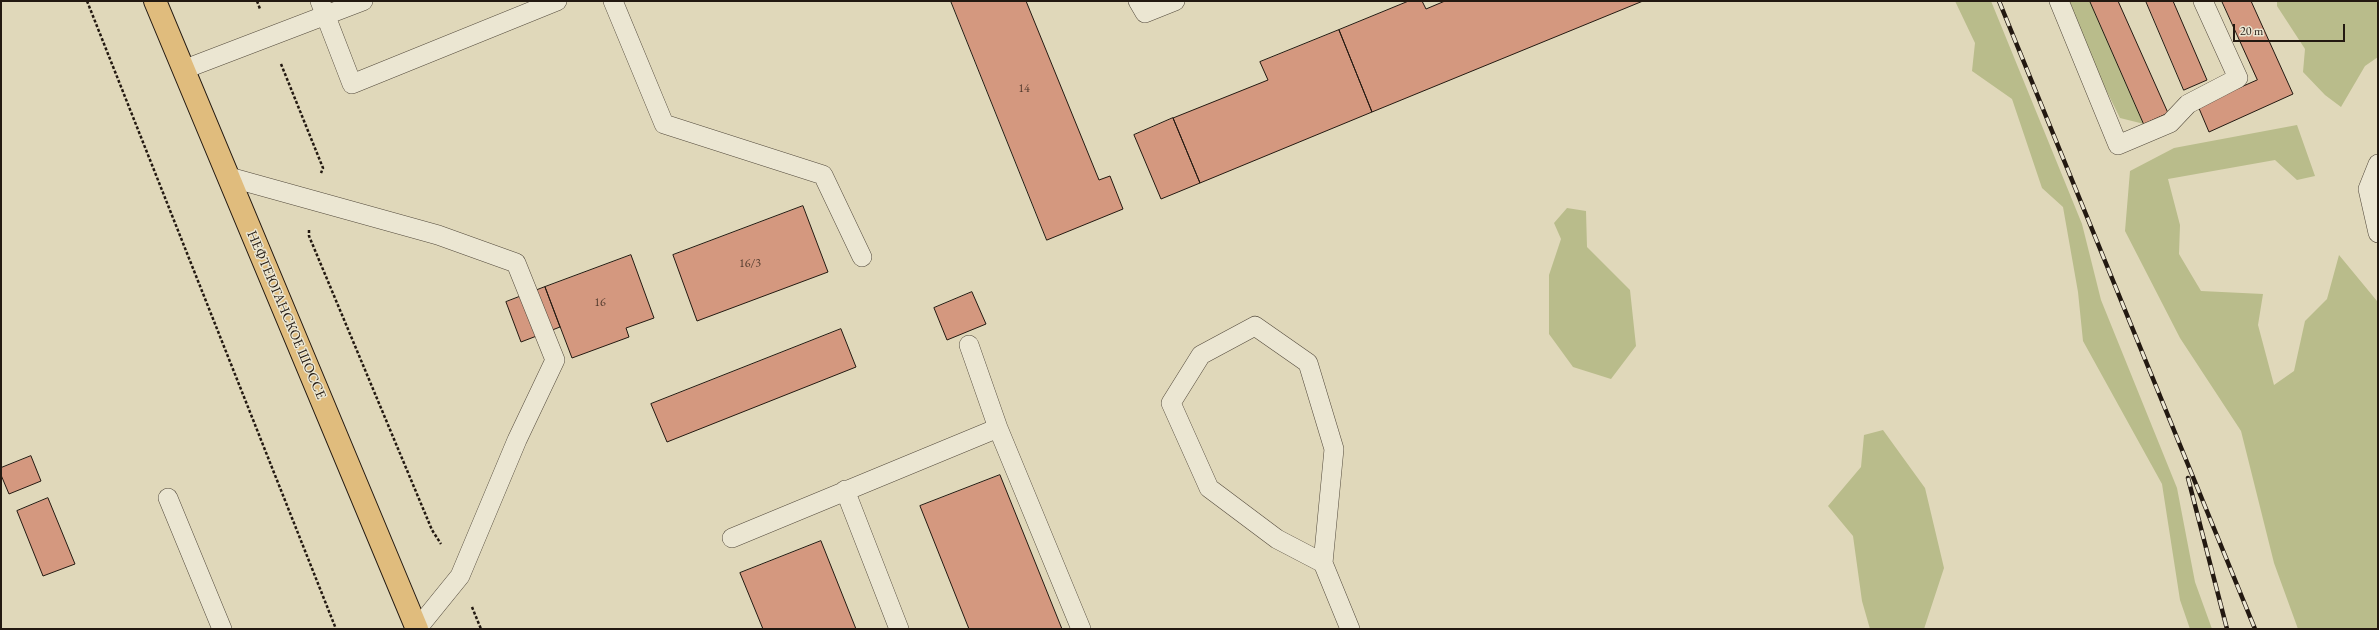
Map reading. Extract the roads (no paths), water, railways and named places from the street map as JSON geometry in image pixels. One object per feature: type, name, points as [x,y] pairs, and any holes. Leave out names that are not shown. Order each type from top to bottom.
[{"type":"main road","name":"НЕФТЕЮГАНСКОЕ ШОССЕ","points":[[155,1],[185,69],[417,629]]},
{"type":"lane","points":[[185,69],[271,37],[323,8],[363,1]]},
{"type":"lane","points":[[323,8],[352,84],[557,1]]},
{"type":"lane","points":[[613,1],[664,124],[823,175],[862,257]]},
{"type":"lane","points":[[1138,1],[1144,13],[1175,1]]},
{"type":"lane","points":[[2058,1],[2118,145],[2170,123],[2188,104],[2238,78],[2203,1]]},
{"type":"lane","points":[[2378,164],[2368,189],[2378,233]]},
{"type":"lane","points":[[229,177],[438,235],[516,263],[555,360],[517,440],[460,576],[417,629]]},
{"type":"lane","points":[[1323,563],[1277,539],[1209,488],[1171,403],[1201,355],[1255,326],[1308,363],[1334,448],[1323,563],[1350,629]]},
{"type":"lane","points":[[969,345],[998,428],[1081,629]]},
{"type":"lane","points":[[732,538],[998,428]]},
{"type":"lane","points":[[845,490],[899,629]]},
{"type":"lane","points":[[168,498],[222,629]]},
{"type":"railway","points":[[1999,1],[2255,629]]},
{"type":"railway","points":[[2188,478],[2227,629]]}]
